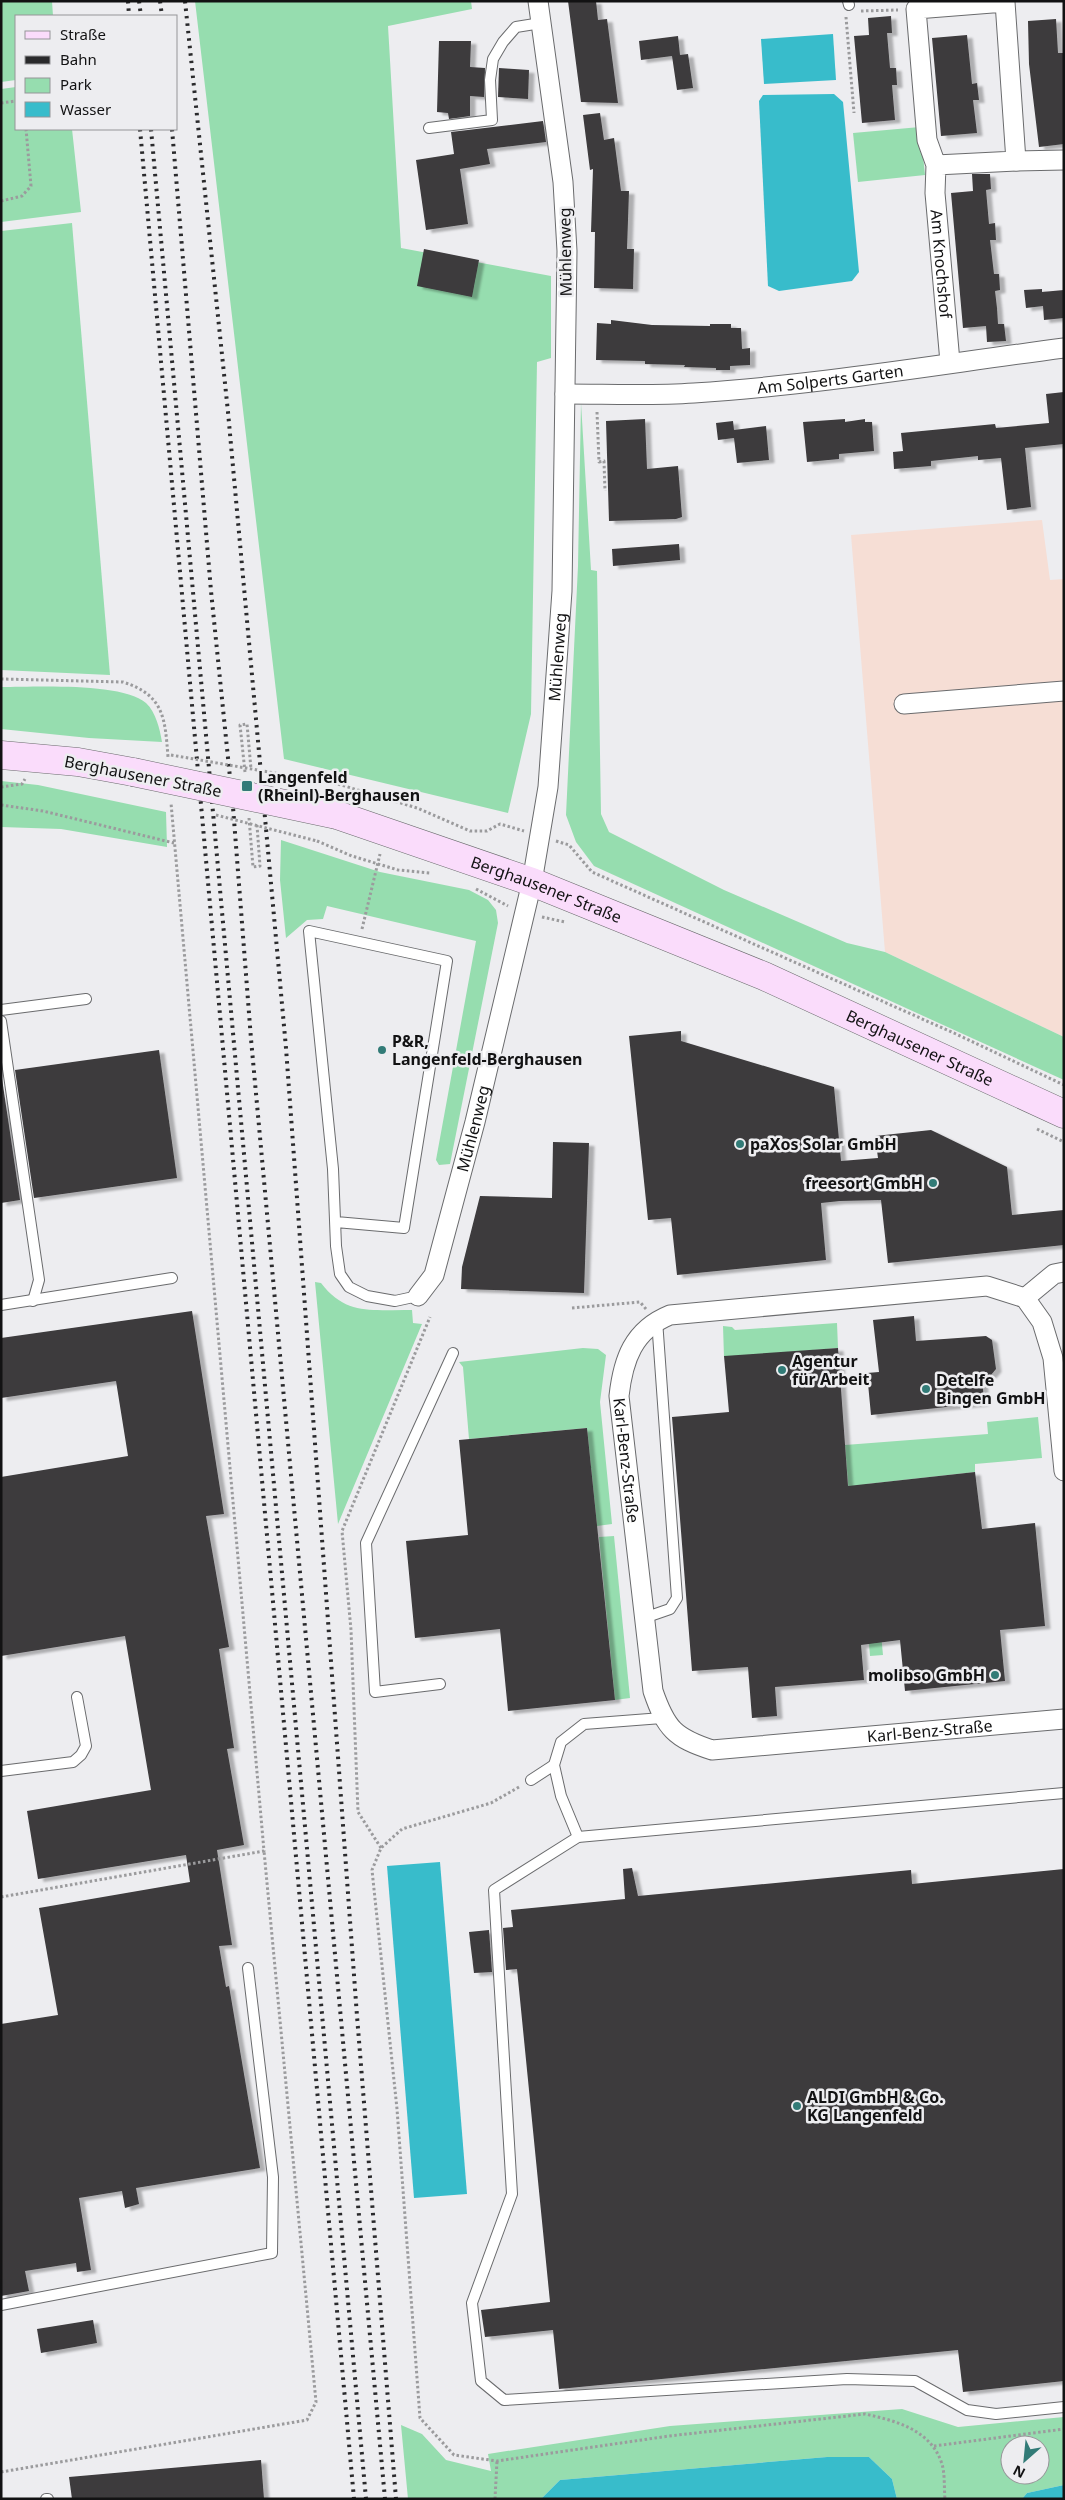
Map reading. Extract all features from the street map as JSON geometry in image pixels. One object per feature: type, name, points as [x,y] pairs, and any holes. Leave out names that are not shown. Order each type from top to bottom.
[{"type":"main road","name":"Berghausener Straße","points":[[1,755],[78,762],[337,815],[532,882],[764,976],[1064,1114]]},
{"type":"street","name":"Mühlenweg","points":[[418,1296],[434,1275],[475,1122],[532,882],[548,787],[562,591],[567,251],[563,182],[538,1]]},
{"type":"street","points":[[916,9],[1006,2],[1016,161]]},
{"type":"street","name":"Am Knochshof","points":[[916,9],[927,140],[936,165],[935,193],[950,362]]},
{"type":"street","points":[[936,165],[1064,160]]},
{"type":"street","name":"Am Solperts Garten","points":[[565,394],[692,394],[751,389],[878,374],[950,362],[1064,348]]},
{"type":"street","points":[[904,704],[1064,691]]},
{"type":"street","points":[[1025,1298],[1054,1274],[1064,1272]]},
{"type":"street","points":[[657,1320],[670,1315],[987,1286],[1025,1298],[1042,1322],[1053,1358],[1064,1471]]},
{"type":"street","name":"Karl-Benz-Straße","points":[[657,1320],[634,1343],[622,1368],[619,1396],[653,1691],[662,1718],[686,1742],[712,1750],[1064,1720]]},
{"type":"lane","points":[[429,128],[492,120],[490,80],[493,59],[503,42],[516,27],[541,23]]},
{"type":"lane","points":[[336,1222],[404,1228],[447,961],[309,931],[319,1015],[340,1274],[349,1286],[367,1296],[395,1301],[418,1296]]},
{"type":"lane","points":[[1,1010],[86,999]]},
{"type":"lane","points":[[1,1021],[39,1280],[33,1301]]},
{"type":"lane","points":[[1,1306],[172,1278]]},
{"type":"lane","points":[[644,1618],[670,1609],[677,1598],[657,1320]]},
{"type":"lane","points":[[440,1684],[375,1692],[366,1543],[453,1353]]},
{"type":"lane","points":[[1,1771],[73,1762],[82,1755],[86,1746],[77,1697]]},
{"type":"lane","points":[[578,1837],[561,1796],[554,1765],[561,1742],[584,1724],[662,1718]]},
{"type":"lane","points":[[531,1780],[554,1765]]},
{"type":"lane","points":[[1064,1793],[578,1837],[494,1890],[512,2194],[472,2302],[481,2381],[504,2400],[847,2379],[915,2381],[967,2410],[996,2414],[1064,2407]]},
{"type":"lane","points":[[1,2305],[272,2253],[274,2177],[248,1968]]},
{"type":"path","points":[[849,6],[845,19],[854,113]]},
{"type":"path","points":[[858,11],[916,9]]},
{"type":"path","points":[[1,103],[15,101]]},
{"type":"path","points":[[1,201],[22,196],[31,186],[26,130]]},
{"type":"path","points":[[597,394],[599,462],[604,461],[605,491]]},
{"type":"path","points":[[1,679],[123,682],[135,686],[148,694],[159,706],[166,721],[168,758]]},
{"type":"path","points":[[243,753],[240,725],[247,724],[251,769]]},
{"type":"path","points":[[163,753],[338,784],[417,808],[470,831],[487,831],[500,824],[569,845],[592,872],[947,1030],[1064,1085]]},
{"type":"path","points":[[1,787],[22,784],[27,776]]},
{"type":"path","points":[[364,802],[366,793]]},
{"type":"path","points":[[1,1897],[264,1851],[171,796]]},
{"type":"path","points":[[163,801],[172,804]]},
{"type":"path","points":[[1,805],[43,812],[174,843]]},
{"type":"path","points":[[210,813],[317,841],[398,870],[434,873]]},
{"type":"path","points":[[250,837],[253,867],[260,866],[257,825]]},
{"type":"path","points":[[359,942],[380,854]]},
{"type":"path","points":[[474,888],[492,896],[502,904],[553,920],[570,922]]},
{"type":"path","points":[[1029,1125],[1064,1142]]},
{"type":"path","points":[[572,1308],[640,1302],[657,1320]]},
{"type":"path","points":[[531,1780],[491,1803],[402,1829],[381,1848],[372,1870],[398,2109],[420,2418],[454,2455],[497,2461],[669,2436],[865,2414],[889,2419],[914,2429],[934,2446],[942,2465],[945,2499]]},
{"type":"path","points":[[934,2446],[1064,2429]]},
{"type":"path","points":[[495,2499],[497,2461]]},
{"type":"shaded area","points":[[1042,520],[1050,580],[1064,579],[1064,1037],[885,952],[851,535]]},
{"type":"green space","points":[[1,1],[52,1],[53,15],[15,15],[15,80],[1,82]]},
{"type":"green space","points":[[195,1],[471,1],[472,9],[388,26],[401,248],[551,276],[551,358],[537,362],[531,714],[508,813],[284,759]]},
{"type":"green space","points":[[15,87],[15,130],[72,130],[81,212],[1,222],[1,89]]},
{"type":"green space","points":[[920,127],[925,175],[858,182],[853,133]]},
{"type":"green space","points":[[72,223],[110,675],[1,670],[1,231]]},
{"type":"green space","points":[[581,403],[591,570],[597,571],[601,814],[609,832],[724,890],[847,943],[885,952],[1064,1037],[1064,1080],[594,866],[576,842],[566,815],[578,566]]},
{"type":"green space","points":[[1,687],[77,687],[134,696],[146,703],[152,711],[159,727],[162,742],[89,738],[1,729]]},
{"type":"green space","points":[[1,781],[38,785],[166,812],[167,847],[61,829],[1,827]]},
{"type":"green space","points":[[281,840],[380,872],[469,890],[488,900],[496,910],[498,923],[450,1164],[439,1165],[436,1160],[476,941],[327,906],[323,919],[307,920],[286,938],[280,880]]},
{"type":"green space","points":[[315,1282],[321,1283],[331,1294],[351,1306],[373,1310],[412,1310],[413,1323],[422,1324],[338,1524]]},
{"type":"green space","points":[[837,1323],[838,1348],[724,1357],[723,1326],[732,1327],[735,1330]]},
{"type":"green space","points":[[583,1348],[598,1349],[606,1355],[600,1402],[612,1524],[597,1526],[587,1428],[469,1439],[463,1367],[459,1362]]},
{"type":"green space","points":[[1038,1417],[1042,1458],[975,1464],[975,1472],[867,1484],[883,1655],[870,1656],[857,1495],[849,1495],[845,1445],[988,1434],[987,1422]]},
{"type":"green space","points":[[614,1536],[630,1698],[615,1700],[599,1537]]},
{"type":"green space","points":[[902,2409],[958,2427],[1064,2417],[1064,2485],[1027,2493],[1022,2499],[897,2499],[892,2479],[869,2457],[827,2457],[560,2480],[541,2499],[408,2499],[401,2425],[422,2434],[446,2460],[491,2471],[488,2454],[670,2426]]},
{"type":"water","points":[[833,34],[836,80],[764,84],[761,39]]},
{"type":"water","points":[[834,94],[843,102],[859,272],[852,281],[779,291],[768,286],[759,101],[763,95]]},
{"type":"water","points":[[440,1862],[467,2194],[414,2198],[387,1866]]},
{"type":"water","points":[[827,2457],[869,2457],[892,2479],[897,2499],[541,2499],[560,2480]]},
{"type":"water","points":[[1064,2485],[1064,2499],[1022,2499],[1027,2493]]},
{"type":"building","points":[[568,1],[596,1],[598,20],[607,19],[618,103],[581,102]]},
{"type":"building","points":[[891,16],[892,33],[887,33],[890,68],[896,68],[897,85],[892,85],[895,120],[862,123],[854,36],[869,35],[868,18]]},
{"type":"building","points":[[1056,19],[1058,53],[1064,53],[1064,144],[1039,147],[1029,64],[1028,21]]},
{"type":"building","points":[[967,35],[972,84],[977,83],[979,100],[973,100],[977,133],[941,136],[932,38]]},
{"type":"building","points":[[678,36],[680,55],[688,54],[693,88],[677,90],[672,56],[641,60],[639,41]]},
{"type":"building","points":[[439,41],[471,41],[470,67],[485,68],[484,97],[470,96],[470,116],[449,119],[448,113],[437,112]]},
{"type":"building","points":[[499,68],[529,70],[528,99],[498,97]]},
{"type":"building","points":[[600,113],[604,140],[614,138],[621,191],[629,191],[627,249],[634,249],[633,289],[594,288],[595,232],[591,232],[593,169],[590,170],[583,115]]},
{"type":"building","points":[[543,121],[546,142],[487,149],[490,164],[460,169],[468,224],[426,230],[416,160],[454,154],[451,132]]},
{"type":"building","points":[[972,174],[990,174],[991,189],[986,190],[989,224],[995,223],[996,240],[990,240],[994,274],[999,274],[1000,290],[995,291],[998,324],[1004,324],[1006,341],[987,342],[986,326],[963,328],[951,193],[973,191]]},
{"type":"building","points":[[424,249],[479,260],[472,297],[417,286]]},
{"type":"building","points":[[1042,289],[1042,292],[1064,290],[1064,318],[1044,320],[1043,306],[1026,308],[1024,290]]},
{"type":"building","points":[[611,320],[652,325],[710,326],[710,324],[731,324],[731,328],[741,328],[742,349],[750,348],[750,365],[730,366],[730,370],[716,370],[716,368],[684,367],[685,365],[645,364],[645,361],[596,360],[597,323],[611,324]]},
{"type":"building","points":[[1064,392],[1064,444],[1025,448],[1031,507],[1007,510],[1001,458],[978,460],[978,456],[931,461],[931,466],[894,469],[893,452],[903,451],[901,433],[995,424],[996,428],[1049,423],[1046,394]]},
{"type":"building","points":[[645,419],[647,469],[678,466],[682,517],[676,519],[609,521],[606,421]]},
{"type":"building","points":[[845,419],[845,422],[865,419],[865,422],[872,422],[874,451],[839,454],[839,459],[807,462],[803,422]]},
{"type":"building","points":[[733,421],[734,430],[766,426],[769,460],[737,463],[734,438],[718,440],[716,423]]},
{"type":"building","points":[[679,544],[680,560],[613,566],[612,549]]},
{"type":"building","name":"paXos Solar GmbH","points":[[681,1031],[681,1041],[834,1087],[841,1161],[878,1158],[875,1136],[931,1130],[1007,1167],[1012,1215],[1064,1210],[1064,1245],[888,1263],[881,1200],[840,1201],[821,1203],[826,1260],[677,1275],[671,1218],[648,1220],[629,1036]]},
{"type":"building","points":[[159,1050],[177,1178],[34,1198],[15,1070]]},
{"type":"building","points":[[1,1072],[20,1200],[1,1203]]},
{"type":"building","points":[[553,1142],[589,1143],[584,1293],[461,1289],[462,1267],[480,1196],[552,1198]]},
{"type":"building","points":[[192,1311],[224,1514],[206,1516],[229,1647],[219,1649],[234,1748],[227,1749],[244,1845],[217,1850],[232,1945],[219,1946],[226,1987],[229,1986],[260,2168],[136,2188],[139,2204],[125,2208],[122,2191],[79,2198],[91,2270],[77,2272],[76,2263],[25,2271],[29,2291],[1,2296],[1,2024],[58,2015],[39,1908],[190,1882],[186,1855],[38,1879],[27,1811],[151,1790],[125,1636],[1,1656],[1,1477],[128,1456],[116,1381],[1,1398],[1,1338]]},
{"type":"building","name":"Detelfe Bingen GmbH","points":[[914,1316],[916,1341],[986,1336],[992,1340],[996,1369],[991,1375],[982,1375],[984,1403],[871,1415],[867,1373],[879,1372],[873,1320]]},
{"type":"building","points":[[838,1348],[848,1486],[975,1472],[982,1529],[1035,1523],[1045,1626],[1000,1630],[1005,1681],[905,1691],[900,1640],[861,1645],[864,1680],[775,1687],[777,1716],[752,1718],[748,1667],[692,1671],[672,1417],[729,1412],[724,1356]]},
{"type":"building","points":[[587,1428],[615,1700],[508,1711],[500,1629],[415,1638],[406,1541],[468,1535],[459,1440]]},
{"type":"building","name":"ALDI GmbH & Co. KG Langenfeld","points":[[632,1868],[638,1896],[911,1870],[912,1884],[1064,1869],[1064,2381],[963,2392],[958,2350],[559,2389],[553,2330],[485,2337],[481,2310],[550,2302],[517,1969],[506,1970],[503,1928],[513,1927],[511,1910],[625,1899],[623,1869]]},
{"type":"building","points":[[489,1930],[492,1972],[474,1973],[469,1932]]},
{"type":"building","points":[[93,2320],[97,2343],[41,2353],[37,2329]]},
{"type":"building","points":[[261,2460],[264,2499],[72,2499],[69,2477]]},
{"type":"railway","points":[[128,1],[129,15]]},
{"type":"railway","points":[[139,1],[141,15]]},
{"type":"railway","points":[[160,1],[162,15]]},
{"type":"railway","points":[[185,1],[228,412],[286,1048],[357,2016],[396,2499]]},
{"type":"railway","points":[[140,130],[354,2499]]},
{"type":"railway","points":[[151,130],[366,2499]]},
{"type":"railway","points":[[172,130],[211,591],[233,807],[251,1039],[385,2499]]},
{"type":"place","name":"Langenfeld (Rheinl)-Berghausen","points":[[247,786]]},
{"type":"place","name":"P&R, Langenfeld-Berghausen","points":[[382,1050]]},
{"type":"place","name":"paXos Solar GmbH","points":[[740,1144]]},
{"type":"place","name":"freesort GmbH","points":[[933,1183]]},
{"type":"place","name":"Agentur für Arbeit","points":[[782,1370]]},
{"type":"place","name":"Detelfe Bingen GmbH","points":[[926,1389]]},
{"type":"place","name":"molibso GmbH","points":[[995,1675]]},
{"type":"place","name":"ALDI GmbH & Co. KG Langenfeld","points":[[797,2106]]}]
